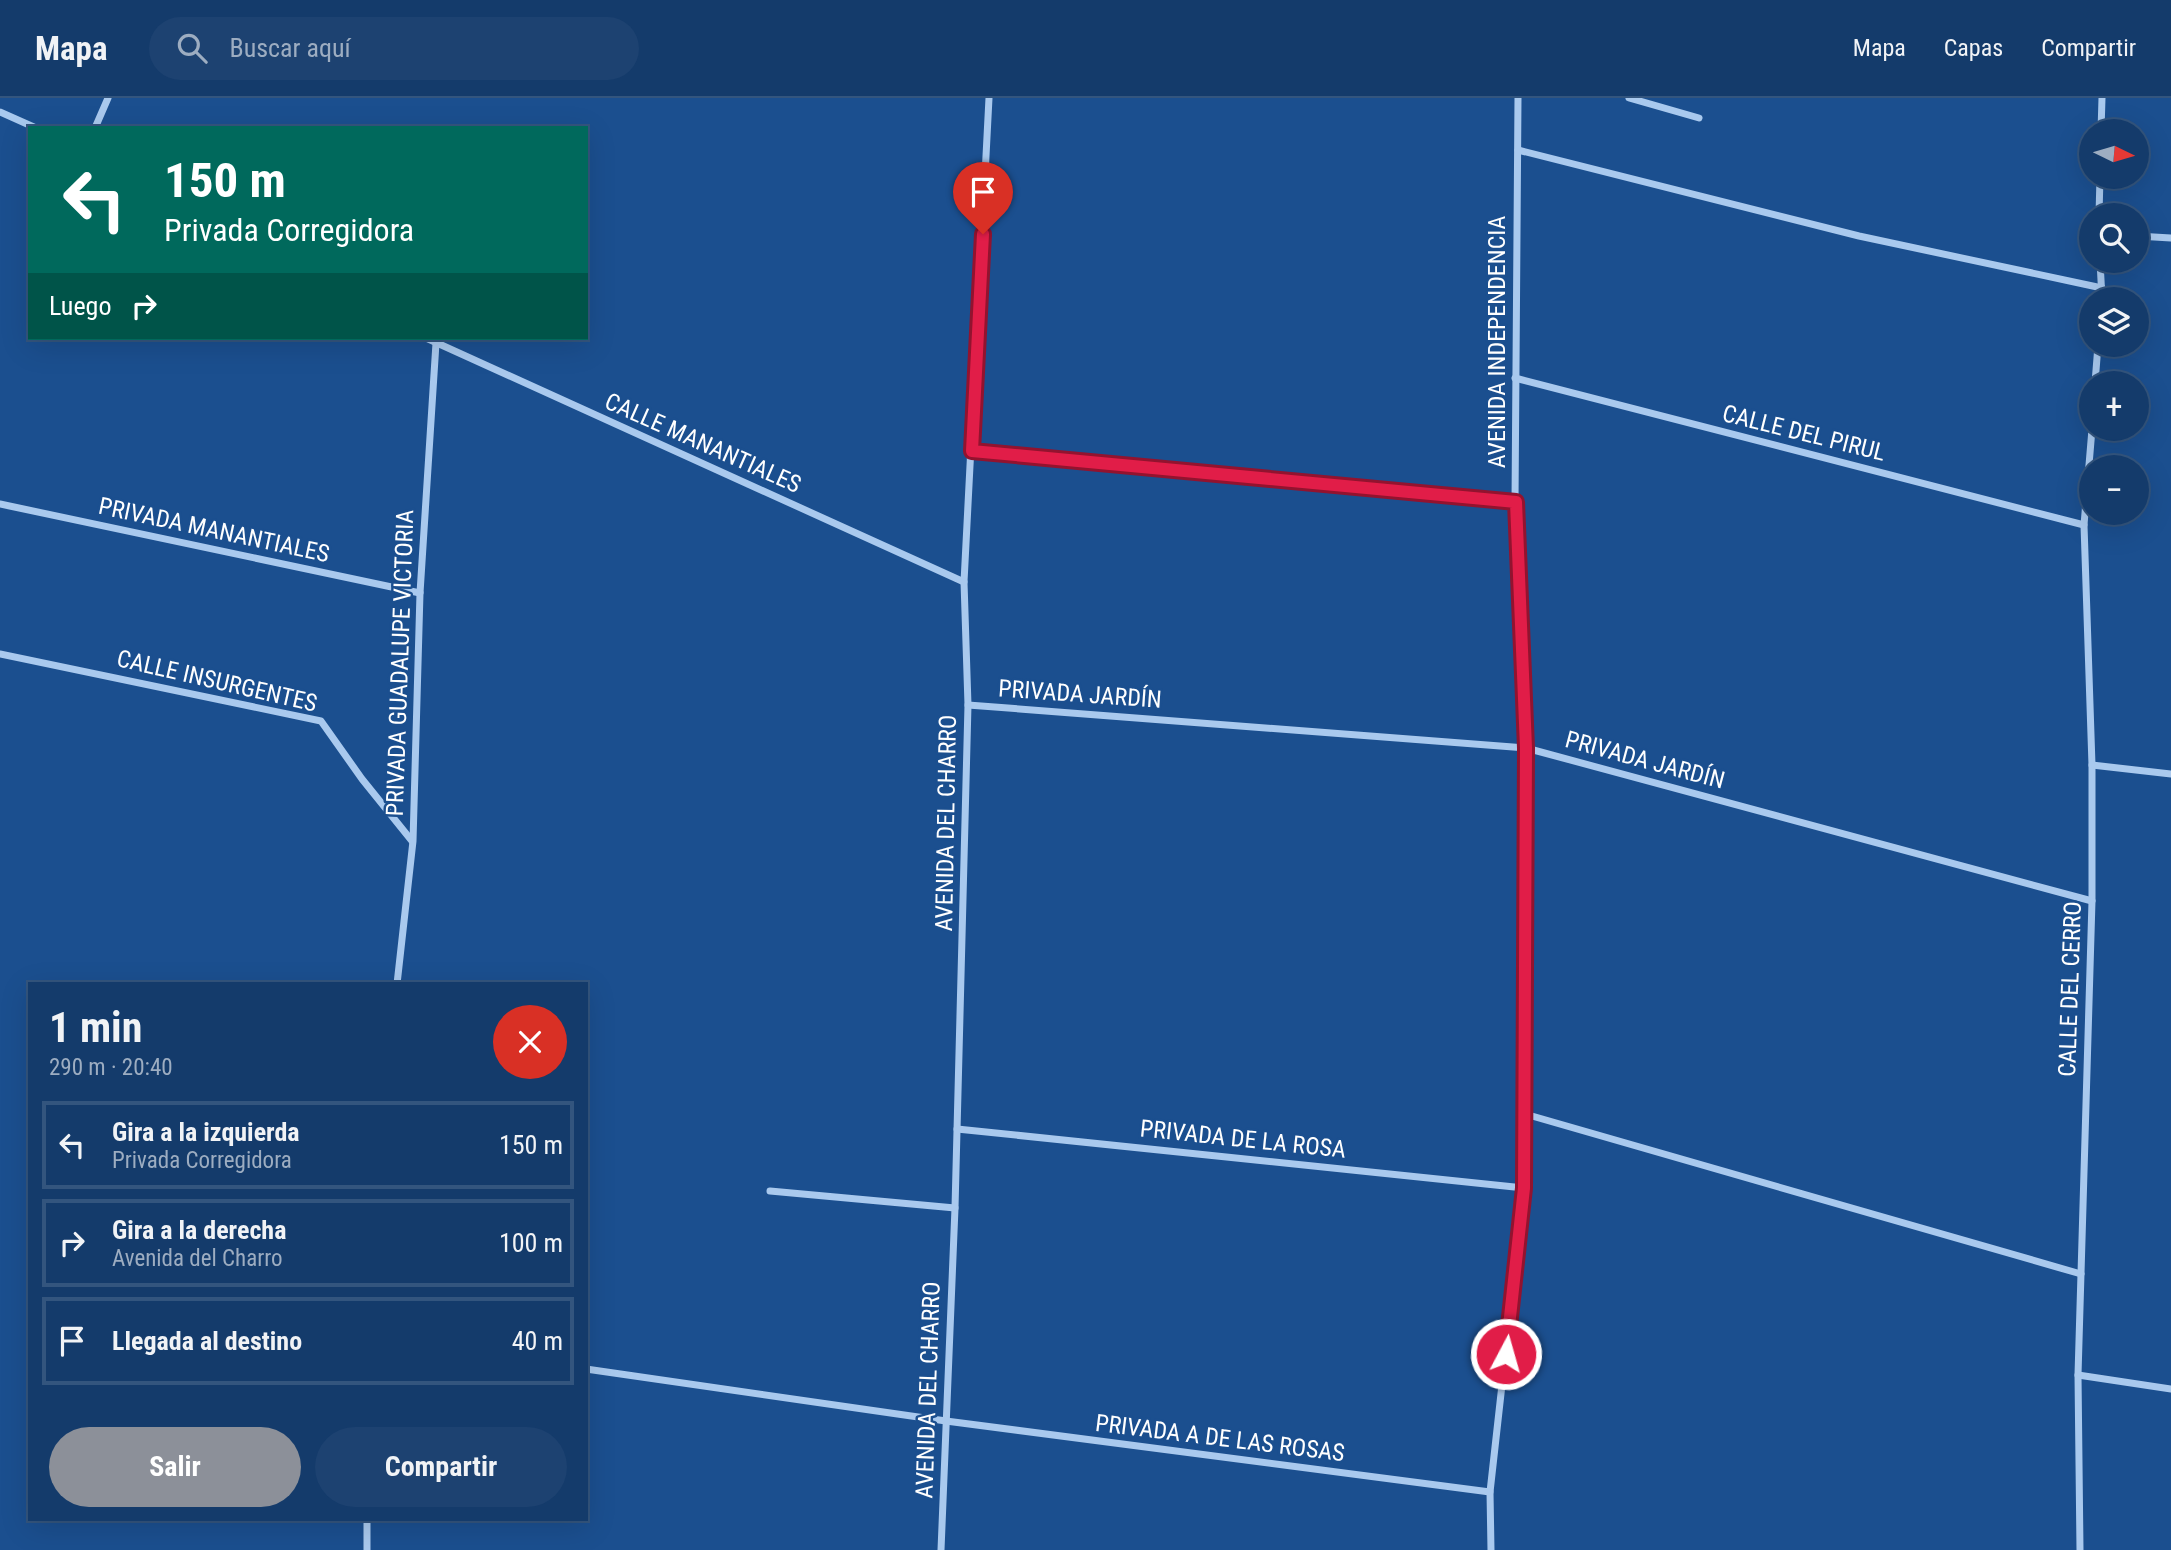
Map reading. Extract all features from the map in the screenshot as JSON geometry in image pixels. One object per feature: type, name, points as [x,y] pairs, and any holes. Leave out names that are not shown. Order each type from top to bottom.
[{"type":"street","points":[[96,126],[108,98]]},
{"type":"street","name":"AVENIDA DEL CHARRO","points":[[941,1550],[955,1208],[968,705],[964,582],[989,98]]},
{"type":"street","name":"AVENIDA INDEPENDENCIA","points":[[1491,1550],[1490,1492],[1524,1188],[1526,748],[1516,502],[1515,378],[1518,98]]},
{"type":"street","points":[[1629,98],[1699,118]]},
{"type":"street","points":[[2101,119],[2102,98]]},
{"type":"street","points":[[0,112],[32,126]]},
{"type":"street","points":[[1518,150],[1859,236],[2097,287]]},
{"type":"street","points":[[2149,237],[2171,238]]},
{"type":"street","name":"CALLE MANANTIALES","points":[[429,340],[964,582]]},
{"type":"street","name":"PRIVADA GUADALUPE VICTORIA","points":[[397,982],[413,841],[420,593],[436,344]]},
{"type":"street","name":"CALLE DEL PIRUL","points":[[1515,378],[2079,524]]},
{"type":"street","points":[[972,451],[1516,502]]},
{"type":"street","name":"PRIVADA MANANTIALES","points":[[0,504],[420,593]]},
{"type":"street","name":"CALLE DEL CERRO","points":[[2080,1550],[2078,1375],[2092,901],[2092,765],[2084,525]]},
{"type":"street","name":"CALLE INSURGENTES","points":[[0,654],[321,721],[362,779],[413,841]]},
{"type":"street","name":"PRIVADA JARDÍN","points":[[968,705],[1526,748],[2092,901]]},
{"type":"street","points":[[2092,765],[2171,774]]},
{"type":"street","points":[[1525,1114],[2081,1274]]},
{"type":"street","name":"PRIVADA DE LA ROSA","points":[[957,1129],[1524,1188]]},
{"type":"street","points":[[771,1191],[955,1208]]},
{"type":"street","name":"PRIVADA A DE LAS ROSAS","points":[[588,1369],[946,1421],[1490,1492]]},
{"type":"street","points":[[2078,1375],[2171,1389]]},
{"type":"street","points":[[367,1521],[367,1550]]},
{"type":"route","points":[[983,234],[972,451],[1516,502],[1526,748],[1524,1188],[1506,1354]]}]
